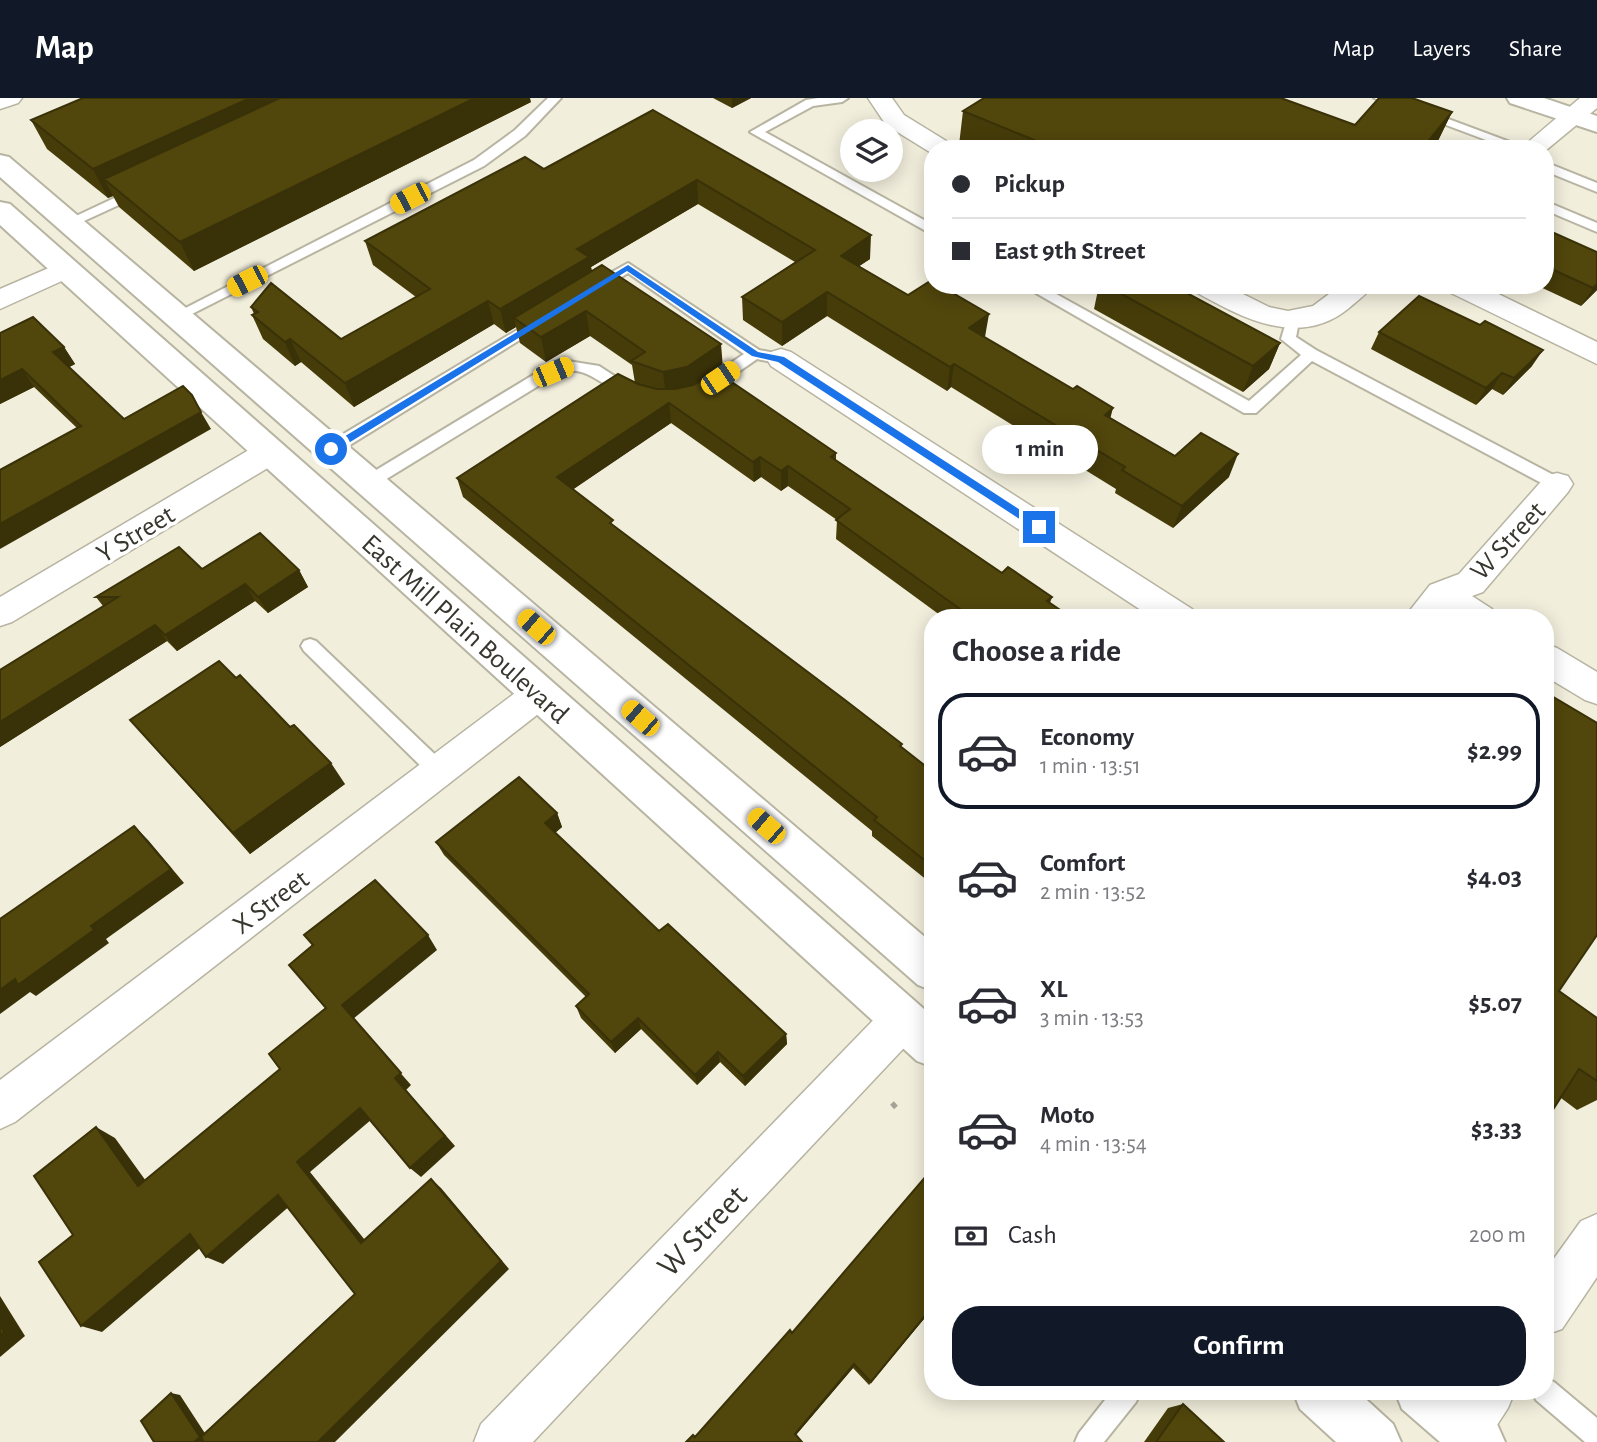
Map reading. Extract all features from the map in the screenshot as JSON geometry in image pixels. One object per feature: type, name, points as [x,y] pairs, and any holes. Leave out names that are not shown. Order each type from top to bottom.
[{"type":"main road","points":[[1519,98],[1585,121]]},
{"type":"main road","name":"East Mill Plain Boulevard","points":[[0,163],[924,963]]},
{"type":"main road","name":"East Mill Plain Boulevard","points":[[0,210],[918,1033]]},
{"type":"main road","points":[[1328,1400],[1375,1442]]},
{"type":"main road","points":[[1437,1400],[1478,1421]]},
{"type":"street","points":[[0,102],[10,98]]},
{"type":"street","points":[[880,98],[895,120],[927,140]]},
{"type":"street","points":[[1549,140],[1585,121],[1595,98]]},
{"type":"street","points":[[0,300],[65,269]]},
{"type":"street","points":[[1221,294],[1256,312],[1292,322],[1321,314],[1347,294]]},
{"type":"street","points":[[1475,294],[1597,354]]},
{"type":"street","points":[[768,357],[1166,609]]},
{"type":"street","name":"Y Street","points":[[0,613],[270,452]]},
{"type":"street","name":"W Street","points":[[1432,606],[1471,583],[1558,484]]},
{"type":"street","points":[[1554,664],[1597,690]]},
{"type":"street","name":"X Street","points":[[0,1107],[539,694]]},
{"type":"street","name":"W Street","points":[[499,1442],[918,1033]]},
{"type":"street","points":[[1554,1299],[1597,1237]]},
{"type":"lane","points":[[177,316],[480,163],[520,132],[555,98]]},
{"type":"lane","points":[[842,98],[810,103],[756,132],[924,226]]},
{"type":"lane","points":[[1380,98],[1498,140]]},
{"type":"lane","points":[[1554,170],[1597,188]]},
{"type":"lane","points":[[68,223],[154,183]]},
{"type":"lane","points":[[1554,209],[1597,228]]},
{"type":"lane","points":[[580,296],[628,267],[768,357],[685,401]]},
{"type":"lane","points":[[1045,294],[1250,409],[1311,354]]},
{"type":"lane","points":[[331,449],[556,311]]},
{"type":"lane","points":[[1292,322],[1288,339],[1311,354],[1558,484]]},
{"type":"lane","points":[[369,482],[538,379],[568,366],[594,370],[647,400]]},
{"type":"lane","points":[[310,646],[439,771]]},
{"type":"lane","points":[[1554,1399],[1597,1435]]},
{"type":"lane","points":[[1088,1442],[1121,1400]]},
{"type":"path","points":[[892,1103],[899,1111]]},
{"type":"building","points":[[83,98],[250,98],[93,169],[31,120]]},
{"type":"building","points":[[280,98],[475,98],[180,242],[104,179]]},
{"type":"building","points":[[984,98],[1281,98],[1355,125],[1379,98],[1412,98],[1452,112],[1429,140],[1034,140],[963,111]]},
{"type":"building","points":[[653,110],[871,235],[841,256],[908,295],[924,285],[924,294],[955,294],[989,314],[969,328],[1073,389],[1077,386],[1113,408],[1105,415],[1175,456],[1201,433],[1238,454],[1182,506],[1122,470],[1125,467],[954,364],[950,367],[827,292],[782,322],[742,297],[815,250],[697,180],[577,249],[589,257],[500,309],[488,301],[345,383],[290,339],[285,342],[252,315],[258,312],[251,307],[271,283],[341,339],[430,289],[365,241],[525,157],[544,169]]},
{"type":"building","points":[[1554,233],[1597,252],[1597,284],[1593,288],[1554,270]]},
{"type":"building","points":[[602,265],[721,344],[687,367],[663,372],[631,361],[645,352],[586,311],[541,337],[514,318]]},
{"type":"building","points":[[1121,294],[1189,294],[1280,343],[1253,366]]},
{"type":"building","points":[[1419,296],[1480,325],[1485,321],[1543,350],[1514,378],[1502,373],[1486,388],[1379,332]]},
{"type":"building","points":[[33,317],[64,347],[53,352],[124,419],[183,386],[192,395],[201,412],[0,524],[0,470],[81,426],[22,369],[0,380],[0,333]]},
{"type":"building","points":[[717,372],[836,453],[831,457],[1002,573],[1008,567],[1052,597],[1047,601],[1059,609],[960,609],[836,520],[850,509],[788,466],[781,471],[760,457],[753,462],[669,403],[557,477],[613,520],[610,523],[845,700],[902,744],[900,746],[924,765],[924,860],[874,820],[877,817],[457,478],[618,374],[638,384],[657,389],[693,385]]},
{"type":"building","points":[[260,533],[299,570],[258,597],[245,584],[165,635],[155,625],[0,722],[0,670],[118,597],[96,597],[179,547],[202,569]]},
{"type":"building","points":[[219,661],[236,678],[240,675],[290,727],[294,725],[331,763],[233,833],[130,720]]},
{"type":"building","points":[[1554,697],[1597,723],[1597,935],[1559,991],[1597,1018],[1597,1081],[1579,1069],[1554,1108]]},
{"type":"building","points":[[519,777],[557,813],[545,823],[659,931],[668,924],[786,1034],[743,1076],[718,1052],[695,1075],[638,1018],[611,1042],[576,1006],[589,994],[436,842]]},
{"type":"building","points":[[134,826],[171,869],[91,926],[94,930],[18,985],[15,979],[0,990],[0,919]]},
{"type":"building","points":[[375,880],[428,935],[342,1005],[401,1073],[395,1078],[445,1136],[410,1168],[360,1108],[297,1162],[361,1243],[431,1179],[501,1261],[318,1442],[204,1442],[201,1437],[355,1294],[278,1195],[206,1257],[190,1234],[81,1326],[39,1262],[73,1235],[34,1176],[96,1127],[138,1186],[280,1069],[269,1054],[326,1008],[289,965],[313,945],[304,935]]},
{"type":"building","points":[[924,1179],[924,1317],[871,1382],[854,1364],[795,1434],[802,1442],[686,1442],[693,1435],[695,1437],[790,1330],[792,1333]]},
{"type":"building","points":[[171,1393],[200,1437],[194,1442],[154,1442],[141,1421]]},
{"type":"building","points":[[1183,1404],[1224,1442],[1156,1442]]},
{"type":"route","points":[[331,449],[628,267],[755,354],[781,359],[1039,527]]}]
